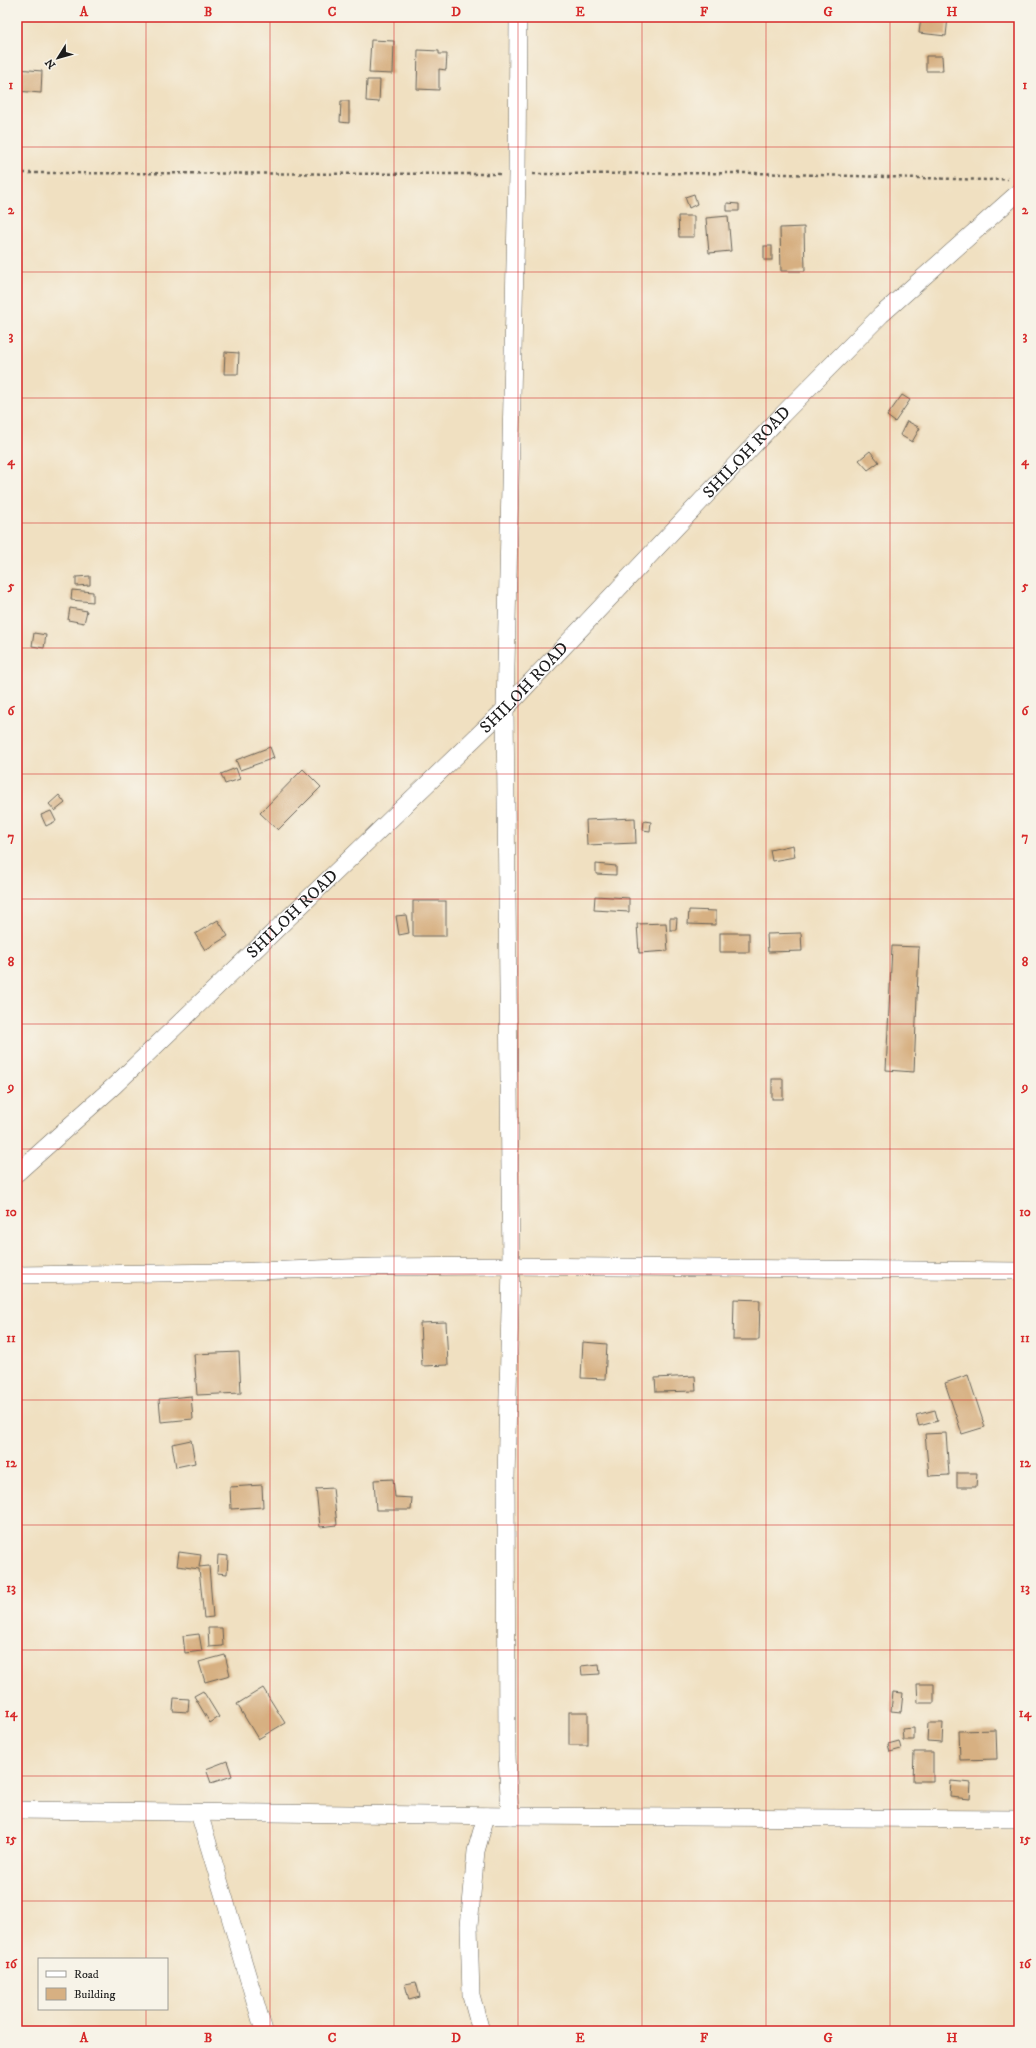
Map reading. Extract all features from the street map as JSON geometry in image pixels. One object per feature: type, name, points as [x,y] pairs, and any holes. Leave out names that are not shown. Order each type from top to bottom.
[{"type":"street","points":[[510,1816],[507,1755],[506,1479],[511,1266],[505,709],[517,174],[518,17]]},
{"type":"street","name":"SHILOH ROAD","points":[[17,1173],[120,1079],[505,709],[782,415],[881,316],[1019,192]]},
{"type":"street","points":[[17,1275],[229,1272],[373,1267],[511,1266],[1019,1271]]},
{"type":"street","points":[[17,1810],[486,1816],[1019,1819]]},
{"type":"street","points":[[199,1813],[264,2031]]},
{"type":"street","points":[[481,2031],[471,1995],[469,1926],[476,1851],[486,1816]]},
{"type":"building","points":[[921,17],[948,17],[946,36],[919,33]]},
{"type":"building","points":[[371,40],[394,41],[393,74],[369,73]]},
{"type":"building","points":[[418,50],[439,51],[439,54],[447,54],[446,70],[439,69],[439,90],[417,89]]},
{"type":"building","points":[[926,56],[942,56],[943,71],[926,71]]},
{"type":"building","points":[[17,69],[42,71],[41,93],[17,91]]},
{"type":"building","points":[[367,80],[380,80],[379,102],[366,101]]},
{"type":"building","points":[[341,101],[349,101],[349,123],[340,122]]},
{"type":"building","points":[[694,194],[697,204],[689,208],[685,197]]},
{"type":"building","points":[[727,203],[739,204],[739,211],[727,211]]},
{"type":"building","points":[[678,216],[694,216],[694,237],[679,237]]},
{"type":"building","points":[[728,216],[731,251],[709,253],[706,218]]},
{"type":"building","points":[[804,227],[805,271],[781,271],[780,228]]},
{"type":"building","points":[[764,246],[772,246],[772,260],[764,260]]},
{"type":"building","points":[[225,352],[239,353],[238,374],[224,374]]},
{"type":"building","points":[[902,395],[910,400],[895,422],[887,416]]},
{"type":"building","points":[[907,421],[920,428],[912,442],[900,435]]},
{"type":"building","points":[[870,451],[879,462],[868,470],[859,460]]},
{"type":"building","points":[[90,576],[90,585],[76,586],[76,577]]},
{"type":"building","points":[[72,590],[93,592],[93,602],[71,600]]},
{"type":"building","points":[[70,608],[87,611],[84,623],[68,620]]},
{"type":"building","points":[[34,633],[46,635],[44,648],[32,646]]},
{"type":"building","points":[[270,747],[274,758],[240,770],[236,760]]},
{"type":"building","points":[[236,768],[240,779],[225,784],[221,774]]},
{"type":"building","points":[[303,769],[321,787],[278,830],[260,813]]},
{"type":"building","points":[[59,795],[65,803],[55,811],[49,804]]},
{"type":"building","points":[[51,811],[56,821],[46,826],[41,815]]},
{"type":"building","points":[[635,818],[636,843],[587,845],[586,820]]},
{"type":"building","points":[[644,821],[651,822],[650,831],[643,830]]},
{"type":"building","points":[[793,845],[795,857],[772,861],[770,850]]},
{"type":"building","points":[[596,864],[616,866],[616,875],[596,874]]},
{"type":"building","points":[[595,896],[629,898],[629,912],[594,910]]},
{"type":"building","points":[[413,901],[446,901],[446,936],[413,936]]},
{"type":"building","points":[[689,910],[716,911],[716,925],[688,924]]},
{"type":"building","points":[[406,915],[409,933],[399,935],[396,916]]},
{"type":"building","points":[[670,918],[677,918],[676,930],[670,930]]},
{"type":"building","points":[[218,920],[228,936],[205,950],[195,934]]},
{"type":"building","points":[[666,923],[668,951],[639,953],[637,924]]},
{"type":"building","points":[[720,933],[749,933],[749,952],[720,952]]},
{"type":"building","points":[[801,933],[802,951],[768,952],[767,934]]},
{"type":"building","points":[[892,946],[919,947],[914,1072],[886,1070]]},
{"type":"building","points":[[772,1079],[783,1079],[783,1099],[772,1099]]},
{"type":"building","points":[[734,1299],[760,1300],[759,1340],[733,1340]]},
{"type":"building","points":[[446,1322],[448,1365],[422,1366],[420,1323]]},
{"type":"building","points":[[583,1342],[607,1344],[605,1379],[581,1378]]},
{"type":"building","points":[[239,1352],[241,1393],[197,1395],[194,1354]]},
{"type":"building","points":[[968,1375],[985,1427],[962,1434],[945,1383]]},
{"type":"building","points":[[695,1376],[696,1391],[656,1392],[655,1378]]},
{"type":"building","points":[[191,1396],[193,1419],[161,1422],[159,1399]]},
{"type":"building","points":[[935,1410],[938,1421],[919,1426],[916,1415]]},
{"type":"building","points":[[946,1433],[949,1475],[929,1476],[925,1434]]},
{"type":"building","points":[[191,1440],[195,1463],[176,1467],[172,1444]]},
{"type":"building","points":[[957,1473],[977,1473],[976,1487],[957,1487]]},
{"type":"building","points":[[393,1479],[395,1497],[412,1498],[411,1510],[376,1510],[374,1480]]},
{"type":"building","points":[[262,1485],[263,1507],[231,1509],[230,1487]]},
{"type":"building","points":[[333,1488],[337,1525],[320,1527],[316,1489]]},
{"type":"building","points":[[179,1552],[201,1555],[199,1567],[209,1566],[213,1617],[204,1618],[199,1569],[177,1566]]},
{"type":"building","points":[[218,1555],[228,1556],[227,1574],[217,1573]]},
{"type":"building","points":[[208,1628],[222,1628],[223,1646],[209,1647]]},
{"type":"building","points":[[199,1634],[202,1651],[185,1653],[183,1636]]},
{"type":"building","points":[[225,1655],[230,1675],[205,1682],[199,1662]]},
{"type":"building","points":[[599,1664],[600,1674],[582,1675],[581,1666]]},
{"type":"building","points":[[917,1684],[934,1684],[934,1703],[918,1703]]},
{"type":"building","points":[[263,1688],[285,1723],[258,1739],[237,1704]]},
{"type":"building","points":[[203,1691],[219,1717],[210,1723],[194,1696]]},
{"type":"building","points":[[893,1692],[903,1693],[901,1712],[891,1711]]},
{"type":"building","points":[[174,1698],[189,1699],[188,1712],[173,1711]]},
{"type":"building","points":[[569,1712],[588,1712],[588,1745],[569,1745]]},
{"type":"building","points":[[928,1723],[943,1723],[942,1742],[927,1741]]},
{"type":"building","points":[[914,1728],[914,1740],[903,1740],[902,1729]]},
{"type":"building","points":[[996,1730],[997,1759],[960,1760],[959,1731]]},
{"type":"building","points":[[899,1741],[901,1749],[890,1752],[888,1744]]},
{"type":"building","points":[[914,1752],[933,1752],[933,1781],[913,1781]]},
{"type":"building","points":[[227,1761],[232,1776],[211,1783],[206,1769]]},
{"type":"building","points":[[951,1781],[971,1783],[970,1799],[950,1797]]},
{"type":"building","points":[[416,1982],[420,1997],[409,2000],[405,1984]]}]
